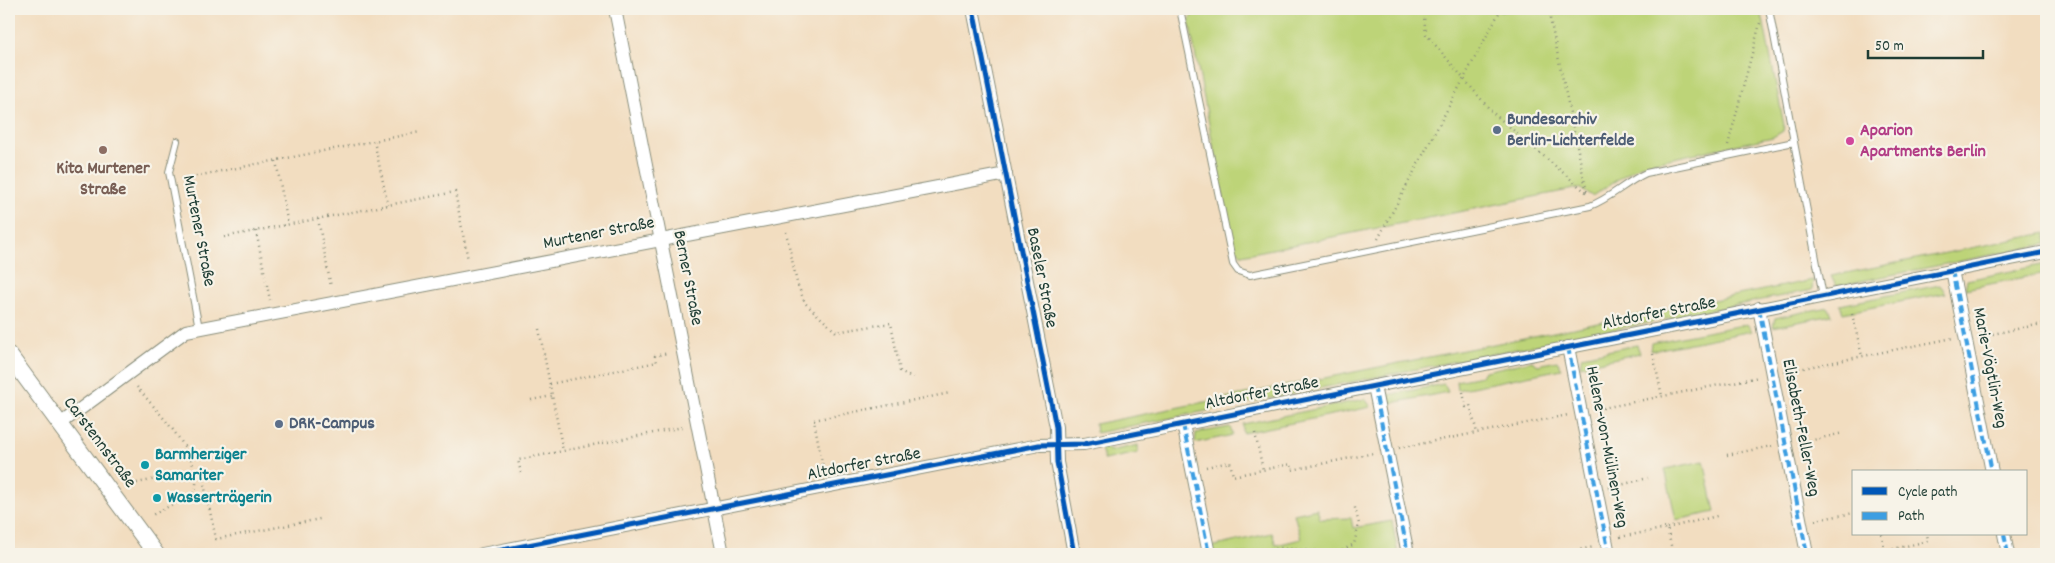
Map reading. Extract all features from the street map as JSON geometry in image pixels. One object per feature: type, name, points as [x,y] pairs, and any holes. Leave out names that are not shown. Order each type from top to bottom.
[{"type":"street","name":"Berner Straße","points":[[615,9],[723,554]]},
{"type":"street","name":"Baseler Straße","points":[[973,9],[1056,427],[1057,462],[1074,554]]},
{"type":"street","name":"Murtener Straße","points":[[60,424],[186,331],[661,239],[675,239],[1006,174]]},
{"type":"street","name":"Altdorfer Straße","points":[[482,554],[1040,445],[1057,443],[1084,444],[2046,252]]},
{"type":"street","name":"Marie-Vögtlin-Weg","points":[[1952,270],[1992,470]]},
{"type":"street","name":"Elisabeth-Feller-Weg","points":[[1759,308],[1808,554]]},
{"type":"street","name":"Helene-von-Mülinen-Weg","points":[[1568,347],[1607,546]]},
{"type":"street","name":"Carstennstraße","points":[[9,355],[156,554]]},
{"type":"street","points":[[1374,386],[1408,554]]},
{"type":"street","points":[[1183,424],[1209,554]]},
{"type":"street","points":[[2004,536],[2008,554]]},
{"type":"lane","points":[[1180,9],[1233,264],[1238,271],[1250,275],[1590,206],[1606,200],[1628,182],[1646,173],[1794,142]]},
{"type":"lane","points":[[1769,9],[1824,296]]},
{"type":"lane","name":"Murtener Straße","points":[[177,141],[168,172],[199,328]]},
{"type":"path","points":[[1423,9],[1426,34],[1492,112],[1587,193]]},
{"type":"path","points":[[1372,250],[1501,9]]},
{"type":"path","points":[[1548,9],[1590,206]]},
{"type":"path","points":[[1725,156],[1761,18]]},
{"type":"path","points":[[170,181],[420,132]]},
{"type":"path","points":[[374,141],[388,205]]},
{"type":"path","points":[[276,161],[288,225]]},
{"type":"path","points":[[224,237],[454,192],[468,260]]},
{"type":"path","points":[[318,219],[332,287]]},
{"type":"path","points":[[256,231],[270,300]]},
{"type":"path","points":[[786,232],[797,283],[805,303],[836,332],[891,322],[900,371],[913,378]]},
{"type":"path","points":[[1852,314],[1862,356]]},
{"type":"path","points":[[1192,469],[1230,462],[1233,476],[1291,464],[1292,470],[1862,356],[1965,336],[1976,337],[2046,323]]},
{"type":"path","points":[[539,329],[563,451]]},
{"type":"path","points":[[550,384],[657,362],[655,356],[668,353]]},
{"type":"path","points":[[1653,354],[1662,397]]},
{"type":"path","points":[[137,387],[186,449],[197,485],[195,491],[187,498],[150,516]]},
{"type":"path","points":[[1463,392],[1466,407],[1470,405],[1477,433]]},
{"type":"path","points":[[824,474],[814,420],[950,393]]},
{"type":"path","points":[[531,400],[552,396]]},
{"type":"path","points":[[521,473],[518,460],[683,427]]},
{"type":"path","points":[[1255,433],[1263,470]]},
{"type":"path","points":[[1727,455],[1843,433]]},
{"type":"path","points":[[127,485],[202,470],[216,539],[320,519]]},
{"type":"path","points":[[1607,488],[1648,478]]},
{"type":"path","points":[[1338,553],[1354,544],[1359,524],[1354,504]]},
{"type":"path","points":[[1801,523],[1852,513]]},
{"type":"path","points":[[1556,554],[1607,546],[1667,528],[1717,516]]},
{"type":"path","points":[[1667,528],[1673,554]]},
{"type":"path","points":[[1882,536],[1884,551]]},
{"type":"path","points":[[1880,554],[1880,552],[1928,541],[1927,536]]},
{"type":"path","points":[[1251,554],[1280,548],[1354,554]]},
{"type":"path","points":[[1518,554],[1535,551],[1536,554]]},
{"type":"green space","points":[[1207,9],[1499,9],[1500,12],[1518,9],[1761,9],[1784,125],[1783,131],[1773,137],[1640,165],[1592,196],[1579,188],[1242,255],[1233,246],[1189,22],[1195,12]]},
{"type":"green space","points":[[2046,233],[2046,244],[1836,286],[1831,276]]},
{"type":"green space","points":[[2046,264],[2046,273],[1965,289],[1967,280]]},
{"type":"green space","points":[[1813,280],[1812,290],[1096,433],[1095,424]]},
{"type":"green space","points":[[1940,285],[1946,293],[1843,313],[1840,305]]},
{"type":"green space","points":[[1828,307],[1832,315],[1773,327],[1775,318]]},
{"type":"green space","points":[[1747,324],[1752,331],[1650,351],[1651,343]]},
{"type":"green space","points":[[1637,345],[1640,353],[1580,366],[1582,356]]},
{"type":"green space","points":[[1532,361],[1538,365],[1557,361],[1562,369],[1457,390],[1456,381],[1482,376],[1485,371]]},
{"type":"green space","points":[[1444,384],[1448,392],[1387,404],[1388,395]]},
{"type":"green space","points":[[1365,399],[1371,407],[1243,433],[1243,424]]},
{"type":"green space","points":[[1230,427],[1233,435],[1195,443],[1196,433]]},
{"type":"green space","points":[[1138,445],[1138,453],[1104,460],[1101,448],[1105,447],[1110,451]]},
{"type":"green space","points":[[1704,461],[1715,512],[1676,520],[1665,469]]},
{"type":"green space","points":[[1317,509],[1320,519],[1351,518],[1353,528],[1392,521],[1398,554],[1212,554],[1211,547],[1272,533],[1276,545],[1301,539],[1294,514]]},
{"type":"marked path","points":[[1952,270],[1992,470]]},
{"type":"marked path","points":[[1759,308],[1807,554]]},
{"type":"marked path","points":[[1568,347],[1609,554]]},
{"type":"marked path","points":[[1374,386],[1408,554]]},
{"type":"marked path","points":[[1183,424],[1209,554]]},
{"type":"marked path","points":[[2004,536],[2008,554]]},
{"type":"cycle path","points":[[973,9],[1056,427],[1057,462],[1074,554]]},
{"type":"cycle path","points":[[482,554],[1039,445],[1084,444],[2046,252]]},
{"type":"place","name":"Bundesarchiv Berlin-Lichterfelde","points":[[1497,130]]},
{"type":"place","name":"Aparion Apartments Berlin","points":[[1850,141]]},
{"type":"place","name":"Kita Murtener Straße","points":[[103,150]]},
{"type":"place","name":"DRK-Campus","points":[[279,424]]},
{"type":"place","name":"Barmherziger Samariter","points":[[145,465]]},
{"type":"place","name":"Wasserträgerin","points":[[157,498]]}]
